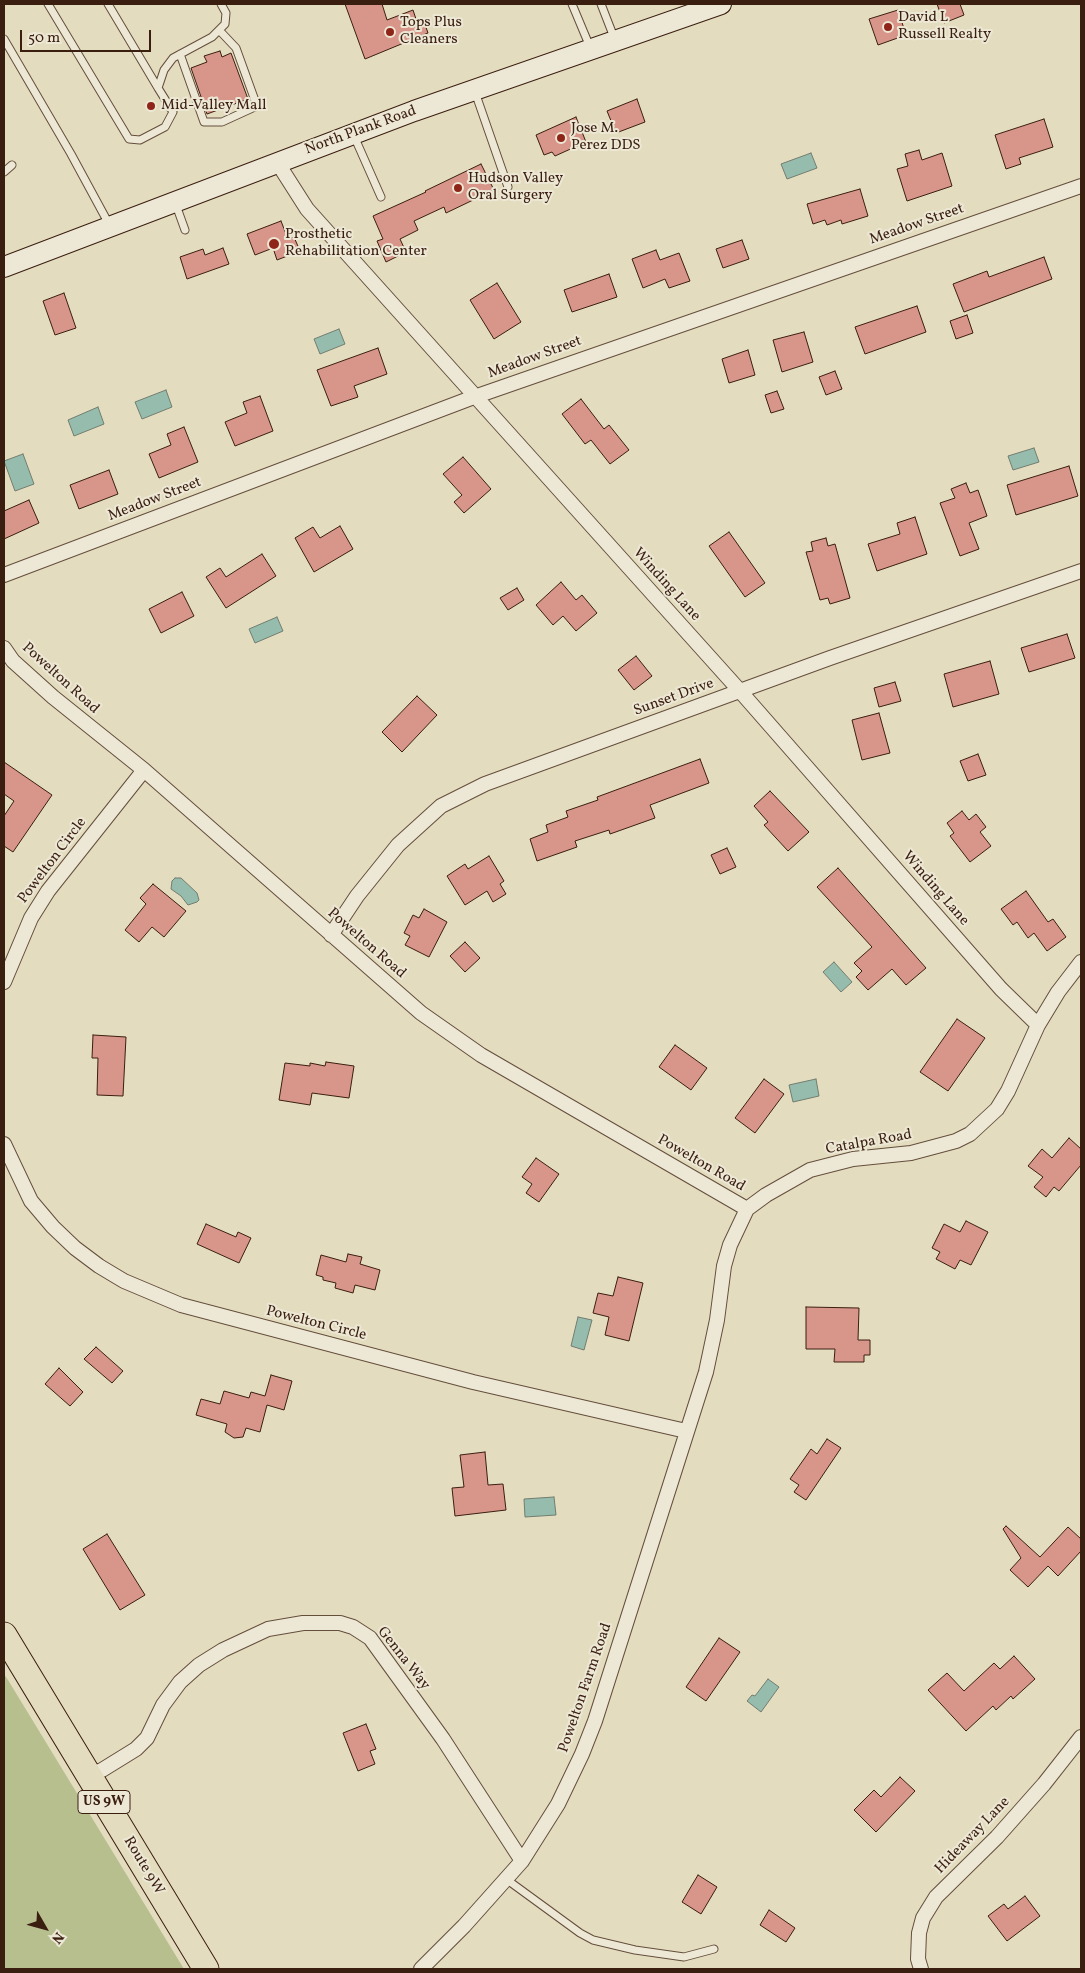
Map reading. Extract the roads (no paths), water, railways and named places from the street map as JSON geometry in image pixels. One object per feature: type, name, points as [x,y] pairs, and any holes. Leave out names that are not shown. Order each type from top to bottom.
[{"type":"highway","name":"Route 9W","points":[[4,1634],[206,1969]]},
{"type":"main road","name":"North Plank Road","points":[[4,267],[353,134],[721,4]]},
{"type":"street","name":"Winding Lane","points":[[277,162],[307,209],[740,691],[1001,989],[1038,1025]]},
{"type":"street","name":"Meadow Street","points":[[4,576],[474,397],[1081,186]]},
{"type":"street","name":"Sunset Drive","points":[[331,935],[357,896],[398,845],[441,806],[485,784],[830,658],[1081,571]]},
{"type":"street","name":"Powelton Road","points":[[4,648],[13,661],[53,697],[144,770],[421,1013],[481,1055],[747,1209]]},
{"type":"street","name":"Powelton Circle","points":[[4,982],[31,918],[48,891],[144,770]]},
{"type":"street","name":"Catalpa Road","points":[[686,1431],[706,1372],[717,1320],[724,1266],[730,1245],[747,1209],[766,1195],[810,1170],[853,1160],[911,1153],[956,1142],[970,1134],[997,1108],[1008,1091],[1038,1025],[1058,992],[1081,962]]},
{"type":"street","name":"Powelton Circle","points":[[4,1144],[31,1201],[53,1227],[75,1248],[99,1266],[124,1281],[180,1305],[473,1382],[686,1431]]},
{"type":"street","name":"Powelton Farm Road","points":[[421,1969],[464,1926],[522,1860],[558,1804],[582,1754],[595,1721],[686,1431]]},
{"type":"street","name":"Genna Way","points":[[88,1775],[102,1770],[136,1749],[147,1738],[163,1705],[180,1682],[199,1665],[223,1650],[268,1629],[302,1623],[340,1623],[353,1627],[370,1638],[443,1739],[522,1860]]},
{"type":"street","name":"Hideaway Lane","points":[[921,1969],[918,1959],[918,1933],[923,1918],[936,1897],[997,1837],[1044,1784],[1081,1737]]},
{"type":"lane","points":[[48,4],[128,139],[140,140],[165,127],[173,112],[108,4]]},
{"type":"lane","points":[[158,88],[164,70],[173,58],[212,37],[225,24],[226,13],[221,4]]},
{"type":"lane","points":[[572,4],[591,49]]},
{"type":"lane","points":[[601,4],[615,40]]},
{"type":"lane","points":[[180,54],[204,122],[222,122],[257,106],[236,48],[219,30]]},
{"type":"lane","points":[[4,39],[76,161],[110,226]]},
{"type":"lane","points":[[474,90],[508,186]]},
{"type":"lane","points":[[353,134],[380,198]]},
{"type":"lane","points":[[4,172],[12,165]]},
{"type":"lane","points":[[175,202],[185,230]]},
{"type":"lane","points":[[506,1879],[580,1933],[593,1940],[635,1950],[684,1957],[714,1949]]},
{"type":"place","name":"David L Russell Realty","points":[[888,27]]},
{"type":"place","name":"Tops Plus Cleaners","points":[[390,32]]},
{"type":"place","name":"Mid-Valley Mall","points":[[151,106]]},
{"type":"place","name":"Jose M. Perez DDS","points":[[561,138]]},
{"type":"place","name":"Hudson Valley Oral Surgery","points":[[458,188]]},
{"type":"place","name":"Prosthetic Rehabilitation Center","points":[[274,244]]}]
